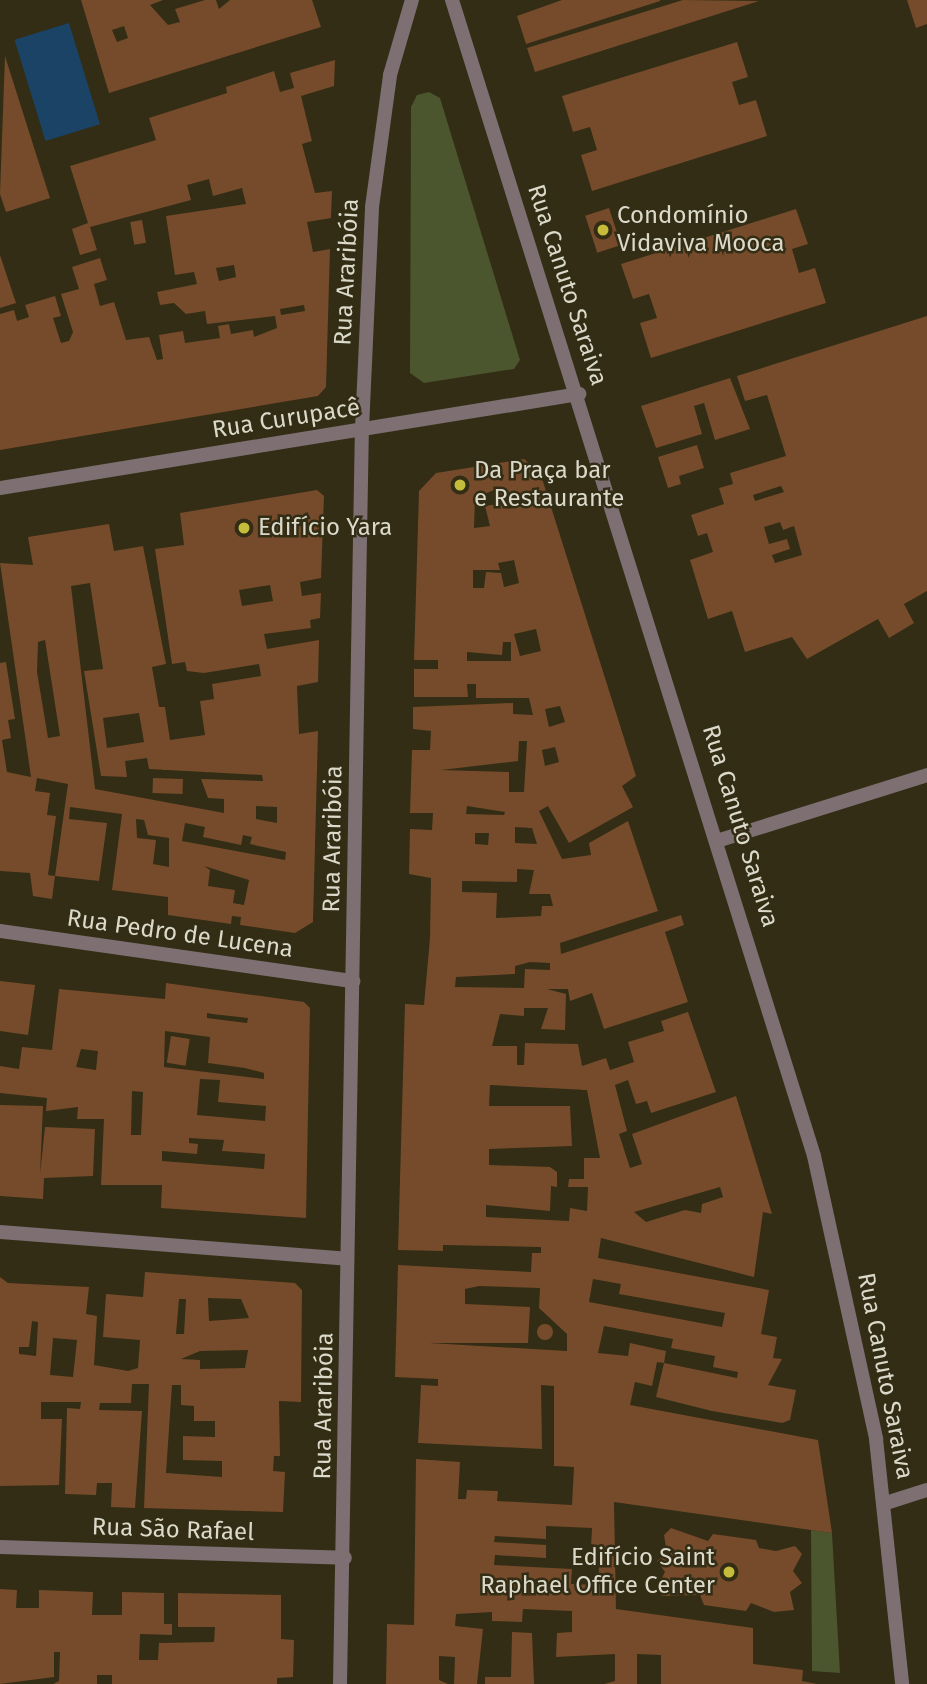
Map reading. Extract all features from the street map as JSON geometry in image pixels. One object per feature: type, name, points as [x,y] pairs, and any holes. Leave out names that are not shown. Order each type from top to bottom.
[{"type":"street","name":"Rua Araribóia","points":[[341,1684],[362,429],[372,206],[390,75],[412,0]]},
{"type":"street","name":"Rua Canuto Saraiva","points":[[452,0],[720,840],[814,1156],[886,1503],[902,1684]]},
{"type":"street","name":"Rua Curupacê","points":[[0,488],[579,394]]},
{"type":"street","points":[[720,840],[927,775]]},
{"type":"street","name":"Rua Pedro de Lucena","points":[[0,932],[353,981]]},
{"type":"street","points":[[0,1232],[347,1259]]},
{"type":"street","points":[[886,1503],[927,1490]]},
{"type":"street","name":"Rua São Rafael","points":[[0,1548],[345,1558]]},
{"type":"green space","points":[[429,92],[440,98],[520,360],[514,369],[424,383],[410,373],[411,107],[417,95]]},
{"type":"green space","points":[[811,1530],[832,1533],[840,1673],[812,1671]]},
{"type":"water","points":[[69,23],[100,124],[45,141],[14,40]]},
{"type":"building","points":[[81,0],[163,0],[150,5],[168,25],[180,22],[175,9],[205,0],[216,0],[219,9],[230,0],[312,0],[321,27],[109,93]],"holes":[[[124,26],[128,38],[117,42],[112,30]]]},
{"type":"building","points":[[562,0],[660,1],[526,44],[517,16]]},
{"type":"building","points":[[683,0],[759,1],[535,72],[527,48]]},
{"type":"building","points":[[907,0],[927,0],[927,24],[916,28]]},
{"type":"building","points":[[737,42],[748,77],[732,82],[739,105],[756,100],[767,136],[592,191],[581,155],[597,150],[590,127],[573,132],[562,96]]},
{"type":"building","points":[[5,56],[50,198],[6,212],[0,194]]},
{"type":"building","points":[[335,60],[334,86],[301,96],[312,141],[302,144],[315,193],[332,191],[331,218],[307,222],[313,252],[330,249],[326,387],[318,396],[0,450],[0,314],[14,310],[17,321],[29,317],[25,305],[55,296],[61,316],[53,318],[61,343],[69,341],[73,332],[61,294],[79,289],[72,267],[100,258],[107,280],[94,284],[100,306],[114,302],[126,340],[149,337],[157,360],[163,359],[159,335],[183,331],[185,343],[220,338],[218,326],[229,324],[231,334],[253,330],[254,337],[277,328],[275,316],[207,324],[205,311],[186,314],[174,303],[160,305],[157,292],[197,284],[194,272],[175,275],[166,216],[246,204],[242,188],[213,196],[209,179],[187,185],[191,200],[90,227],[97,250],[80,255],[72,229],[88,223],[70,166],[156,140],[149,118],[227,93],[226,87],[274,71],[280,92],[294,88],[290,73]],"holes":[[[234,265],[236,277],[219,281],[216,268]],[[304,305],[305,311],[281,315],[280,309]]]},
{"type":"building","name":"Condomínio Vidaviva Mooca","points":[[609,208],[621,245],[597,253],[585,216]]},
{"type":"building","points":[[796,209],[808,244],[792,249],[799,273],[815,268],[826,303],[651,358],[640,323],[657,318],[649,294],[633,299],[621,264]]},
{"type":"building","points":[[142,220],[146,243],[134,245],[130,222]]},
{"type":"building","points":[[0,255],[16,303],[0,308]]},
{"type":"building","points":[[927,316],[927,591],[904,604],[914,623],[889,638],[878,619],[807,659],[792,637],[745,652],[732,611],[708,619],[690,560],[713,552],[707,533],[698,536],[691,515],[724,504],[719,488],[733,484],[730,473],[786,456],[767,395],[745,401],[737,376]],"holes":[[[781,486],[784,492],[755,501],[753,495]],[[780,522],[783,530],[794,526],[802,555],[775,563],[772,555],[790,549],[787,539],[769,544],[764,527]]]},
{"type":"building","points":[[730,378],[750,429],[715,440],[704,403],[694,406],[702,434],[656,448],[641,406]]},
{"type":"building","points":[[697,445],[704,468],[679,476],[681,484],[668,488],[658,457]]},
{"type":"building","points":[[524,459],[540,472],[636,776],[622,786],[633,807],[569,843],[548,806],[539,811],[562,859],[591,855],[589,843],[628,821],[658,911],[560,943],[561,954],[681,915],[684,925],[665,932],[688,1002],[604,1029],[592,993],[570,1001],[568,989],[547,989],[566,994],[565,1030],[541,1029],[548,1008],[524,1008],[524,1016],[500,1014],[492,1046],[517,1046],[517,1065],[524,1065],[525,1043],[578,1044],[582,1066],[606,1058],[610,1070],[634,1062],[628,1042],[664,1031],[661,1021],[688,1012],[716,1092],[651,1113],[647,1101],[636,1104],[628,1080],[615,1085],[627,1131],[619,1134],[630,1168],[642,1164],[632,1134],[736,1096],[772,1214],[763,1212],[754,1277],[601,1238],[598,1258],[769,1290],[761,1334],[777,1337],[773,1358],[782,1359],[768,1385],[796,1390],[790,1420],[782,1423],[712,1411],[656,1397],[664,1363],[657,1362],[652,1386],[635,1382],[630,1405],[818,1440],[832,1533],[614,1502],[616,1609],[753,1628],[753,1664],[803,1670],[802,1681],[817,1684],[661,1684],[661,1655],[637,1654],[637,1684],[604,1684],[615,1681],[615,1654],[556,1657],[557,1633],[572,1632],[572,1611],[523,1609],[522,1622],[492,1621],[492,1612],[456,1614],[455,1626],[483,1629],[477,1684],[454,1684],[455,1657],[439,1656],[439,1680],[448,1684],[386,1684],[387,1624],[414,1625],[416,1459],[460,1462],[458,1499],[466,1499],[467,1490],[498,1491],[497,1501],[572,1505],[574,1467],[554,1466],[554,1386],[541,1385],[542,1449],[418,1443],[421,1385],[438,1386],[438,1379],[395,1377],[398,1265],[531,1272],[532,1253],[541,1253],[541,1247],[443,1245],[443,1251],[398,1250],[405,1004],[424,1005],[430,938],[431,878],[409,874],[410,829],[432,830],[433,813],[410,813],[412,750],[430,750],[431,731],[413,729],[413,707],[513,703],[513,714],[533,715],[529,698],[476,698],[476,684],[467,684],[468,697],[414,697],[414,669],[438,669],[438,660],[414,660],[419,491],[436,473]],"holes":[[[494,490],[498,504],[485,506],[490,526],[474,528],[475,498]],[[514,560],[519,583],[504,587],[501,573],[486,572],[484,588],[473,588],[473,570],[500,570],[498,563]],[[536,629],[541,651],[520,656],[514,634]],[[503,642],[511,642],[511,661],[467,661],[467,652],[502,655]],[[560,706],[565,722],[549,727],[545,709]],[[519,741],[527,741],[524,792],[509,792],[509,772],[441,770],[518,761]],[[555,747],[559,762],[545,766],[542,750]],[[467,806],[505,812],[504,815],[466,814]],[[515,827],[532,828],[537,844],[515,843]],[[475,833],[489,833],[488,845],[475,844]],[[517,869],[534,870],[529,894],[550,894],[553,906],[542,906],[541,916],[496,918],[497,893],[462,892],[462,881],[517,882]],[[530,962],[550,963],[550,970],[525,969],[524,988],[455,987],[456,977],[515,974],[515,966]],[[490,1085],[587,1090],[600,1158],[584,1158],[584,1179],[569,1179],[568,1187],[588,1187],[587,1211],[570,1208],[569,1221],[486,1217],[486,1205],[550,1211],[551,1186],[557,1187],[557,1172],[550,1167],[489,1165],[489,1149],[572,1146],[570,1106],[489,1106]],[[720,1187],[723,1197],[702,1204],[701,1213],[685,1210],[646,1222],[634,1212]],[[593,1279],[621,1284],[619,1294],[725,1313],[722,1327],[589,1302]],[[479,1286],[540,1288],[539,1308],[567,1334],[567,1351],[429,1343],[528,1343],[530,1307],[465,1304],[465,1289]],[[604,1326],[673,1339],[671,1348],[715,1356],[713,1367],[738,1372],[737,1378],[664,1363],[666,1351],[630,1343],[628,1356],[598,1353]],[[546,1526],[592,1528],[591,1547],[600,1548],[598,1585],[571,1584],[572,1569],[494,1565],[495,1555],[546,1558],[546,1545],[494,1542],[495,1536],[546,1539]]]},
{"type":"building","points":[[317,490],[324,496],[321,578],[300,582],[302,596],[321,593],[320,618],[310,620],[311,628],[264,634],[267,649],[319,640],[318,682],[297,686],[299,734],[318,731],[313,922],[295,933],[240,925],[241,917],[232,916],[231,924],[168,915],[168,897],[112,890],[122,814],[70,807],[69,819],[107,823],[99,881],[55,876],[52,899],[33,896],[30,873],[0,871],[0,663],[6,662],[15,719],[8,720],[11,738],[2,740],[7,772],[31,777],[0,563],[33,565],[28,537],[109,524],[114,551],[143,546],[166,664],[152,667],[159,707],[165,707],[170,740],[205,735],[200,701],[214,699],[212,684],[261,676],[259,664],[204,673],[187,671],[185,662],[172,664],[155,549],[184,545],[180,513]],"holes":[[[90,583],[103,669],[84,671],[101,776],[127,777],[125,761],[147,758],[149,769],[262,775],[263,781],[201,779],[208,798],[224,799],[224,813],[95,789],[71,586]],[[270,585],[273,601],[242,606],[239,590]],[[45,640],[60,736],[48,738],[37,672],[38,642]],[[139,713],[144,742],[107,748],[103,718]],[[37,778],[68,784],[55,876],[48,875],[56,816],[47,815],[50,793],[35,791]],[[256,806],[277,807],[277,823],[256,819]],[[136,819],[144,820],[148,835],[169,838],[169,867],[153,864],[156,840],[137,838]],[[185,823],[205,827],[203,837],[241,845],[243,835],[252,837],[250,844],[286,852],[285,860],[182,841]],[[204,866],[249,880],[244,905],[233,903],[235,890],[208,886],[210,870]]]},
{"type":"building","points":[[153,778],[183,779],[182,794],[152,793]]},
{"type":"building","points":[[0,981],[35,985],[28,1035],[0,1031]]},
{"type":"building","points":[[166,983],[304,1002],[310,1008],[306,1218],[161,1208],[162,1185],[101,1185],[104,1119],[77,1119],[78,1107],[46,1111],[47,1098],[0,1093],[0,1066],[19,1069],[22,1047],[52,1050],[59,989],[165,999]],"holes":[[[207,1013],[248,1018],[247,1023],[207,1018]],[[165,1031],[210,1037],[208,1063],[264,1073],[264,1079],[164,1067]],[[81,1049],[98,1051],[96,1070],[76,1067]],[[200,1079],[220,1080],[218,1102],[266,1106],[265,1121],[197,1115]],[[132,1091],[143,1092],[141,1135],[131,1135]],[[189,1138],[224,1140],[222,1151],[265,1154],[264,1169],[162,1161],[162,1151],[197,1154],[198,1144],[189,1143]]]},
{"type":"building","points":[[171,1036],[190,1039],[186,1066],[167,1063]]},
{"type":"building","points":[[0,1105],[43,1106],[40,1174],[45,1127],[95,1129],[93,1176],[44,1178],[43,1199],[0,1196]]},
{"type":"building","points":[[145,1272],[295,1283],[302,1290],[301,1402],[279,1401],[280,1456],[274,1456],[273,1471],[285,1472],[283,1512],[144,1508],[149,1384],[132,1384],[131,1403],[100,1403],[99,1410],[142,1411],[135,1508],[111,1507],[112,1483],[97,1483],[96,1495],[65,1494],[67,1408],[80,1409],[81,1402],[41,1402],[41,1419],[62,1419],[59,1485],[0,1486],[0,1277],[8,1283],[89,1287],[86,1314],[97,1316],[94,1365],[128,1371],[138,1368],[140,1340],[103,1337],[106,1294],[143,1297]],"holes":[[[208,1298],[241,1299],[249,1318],[209,1321]],[[179,1299],[186,1299],[184,1334],[176,1334]],[[32,1321],[38,1322],[36,1356],[19,1354],[19,1347],[29,1347]],[[53,1338],[77,1340],[73,1377],[50,1375]],[[248,1350],[245,1368],[200,1369],[200,1360],[181,1359],[200,1351]],[[172,1385],[181,1385],[181,1405],[194,1406],[194,1421],[215,1421],[215,1437],[183,1436],[183,1460],[222,1461],[222,1477],[166,1473]]]},
{"type":"building","points":[[542,1324],[548,1324],[553,1332],[551,1338],[542,1340],[537,1335],[537,1329]]},
{"type":"building","name":"Edifício Saint Raphael Office Center","points":[[671,1528],[708,1541],[713,1534],[756,1540],[759,1548],[776,1551],[795,1546],[802,1554],[793,1571],[802,1583],[790,1592],[794,1610],[774,1612],[751,1603],[746,1611],[704,1605],[700,1595],[662,1596],[656,1589],[665,1572],[657,1561],[667,1553],[664,1535]]},
{"type":"building","points":[[0,1589],[17,1590],[16,1608],[39,1608],[39,1590],[93,1592],[92,1615],[122,1615],[122,1592],[164,1593],[164,1624],[172,1624],[172,1635],[140,1634],[139,1660],[158,1660],[159,1643],[214,1642],[215,1627],[178,1627],[178,1593],[281,1595],[281,1639],[294,1640],[293,1677],[277,1678],[277,1684],[112,1684],[112,1675],[97,1675],[97,1684],[53,1684],[59,1681],[60,1652],[54,1652],[54,1677],[0,1684]]},
{"type":"building","points":[[512,1632],[532,1633],[534,1684],[485,1684],[485,1677],[511,1677]]},
{"type":"place","name":"Condomínio Vidaviva Mooca","points":[[603,230]]},
{"type":"place","name":"Da Praça bar e Restaurante","points":[[460,485]]},
{"type":"place","name":"Edifício Yara","points":[[244,528]]},
{"type":"place","name":"Edifício Saint Raphael Office Center","points":[[729,1572]]}]
